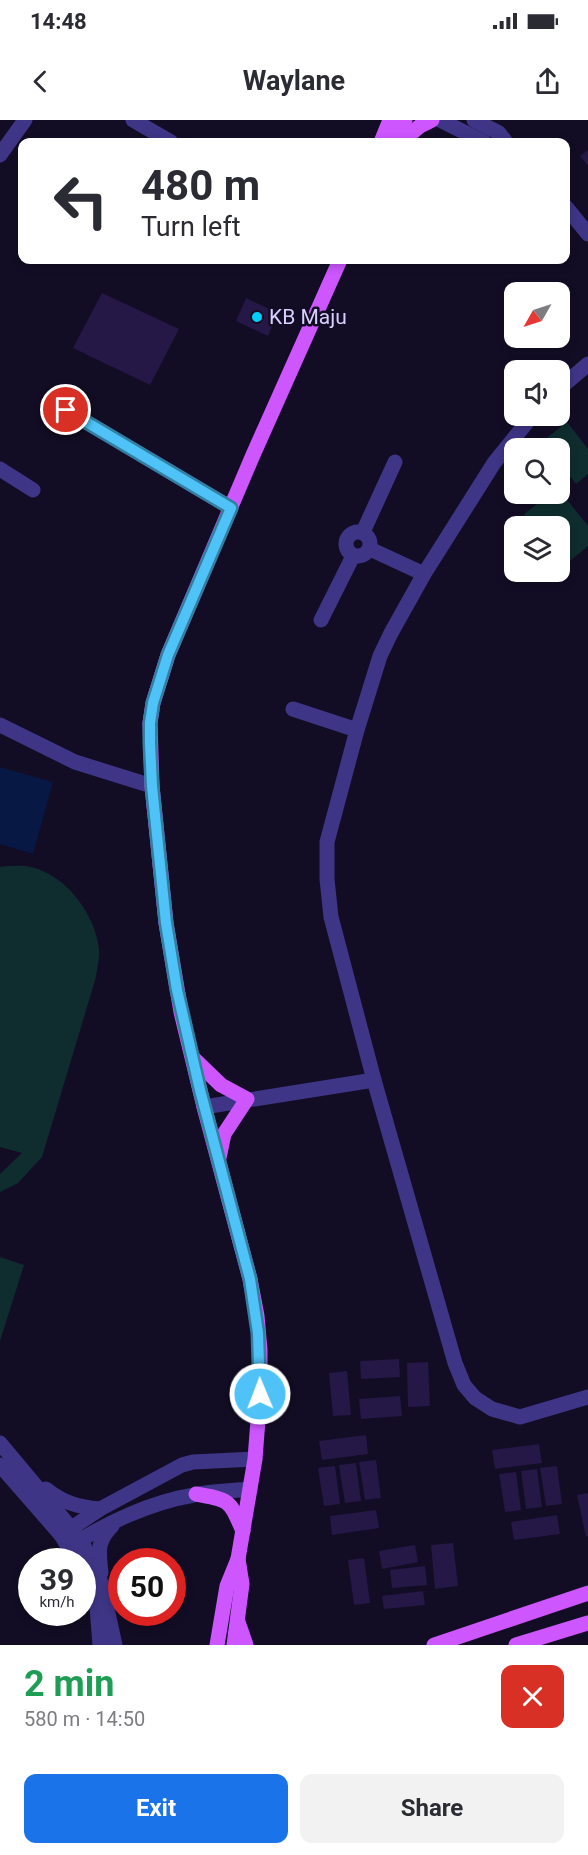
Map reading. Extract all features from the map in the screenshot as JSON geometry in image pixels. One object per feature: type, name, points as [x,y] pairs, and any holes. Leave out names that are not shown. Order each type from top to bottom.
[{"type":"main road","points":[[397,138],[405,120]]},
{"type":"main road","points":[[406,138],[420,126],[432,120]]},
{"type":"main road","points":[[382,138],[387,121]]},
{"type":"main road","points":[[217,1645],[226,1586],[238,1559],[255,1459],[260,1394],[260,1350],[250,1279],[218,1163],[181,1012],[166,923],[152,786],[150,723],[153,703],[168,655],[338,264]]},
{"type":"main road","points":[[191,1055],[221,1085],[247,1099],[224,1134],[218,1163]]},
{"type":"main road","points":[[196,1494],[219,1498],[230,1504],[243,1532]]},
{"type":"main road","points":[[234,1645],[242,1584],[238,1559]]},
{"type":"main road","points":[[434,1645],[588,1593]]},
{"type":"main road","points":[[237,1619],[246,1645]]},
{"type":"main road","points":[[516,1645],[588,1623]]},
{"type":"street","points":[[0,155],[25,120]]},
{"type":"street","points":[[133,120],[164,138]]},
{"type":"street","points":[[440,120],[470,124],[499,133],[503,138]]},
{"type":"street","points":[[470,124],[481,138]]},
{"type":"street","points":[[570,212],[588,234]]},
{"type":"street","points":[[570,379],[588,364]]},
{"type":"street","points":[[66,410],[231,508]]},
{"type":"street","points":[[522,426],[494,463],[424,574],[380,656],[357,730],[327,842],[327,879],[331,917],[374,1080],[455,1363],[464,1385],[475,1398],[492,1409],[520,1417],[588,1397]]},
{"type":"street","points":[[363,532],[395,462]]},
{"type":"street","points":[[0,469],[33,490]]},
{"type":"street","points":[[353,532],[363,532],[370,539],[370,549],[363,555],[353,555],[346,549],[346,539],[353,532]]},
{"type":"street","points":[[370,549],[424,574]]},
{"type":"street","points":[[321,620],[353,555]]},
{"type":"street","points":[[293,709],[357,730]]},
{"type":"street","points":[[0,725],[75,762],[152,786]]},
{"type":"street","points":[[204,1107],[374,1080]]},
{"type":"street","points":[[0,1443],[25,1472],[72,1543]]},
{"type":"street","points":[[72,1543],[100,1509],[182,1465],[193,1462],[255,1459]]},
{"type":"street","points":[[0,1465],[93,1563],[102,1585]]},
{"type":"street","points":[[25,1472],[53,1495],[67,1503],[78,1507],[100,1509]]},
{"type":"street","points":[[165,1474],[174,1499]]},
{"type":"street","points":[[72,1543],[118,1520],[174,1499],[196,1494],[250,1489]]},
{"type":"street","points":[[115,1645],[102,1585],[98,1545],[106,1532],[118,1520]]},
{"type":"street","points":[[96,1605],[100,1645]]},
{"type":"green space","points":[[562,426],[570,426],[588,449],[588,474],[576,484],[570,476],[570,438],[547,438]]},
{"type":"green space","points":[[537,504],[570,504],[588,526],[588,546],[570,561],[570,516],[526,516],[524,514]]},
{"type":"green space","points":[[28,866],[44,871],[67,887],[77,898],[92,923],[99,959],[96,977],[42,1157],[18,1183],[0,1192],[0,1174],[22,1153],[0,1147],[0,867]]},
{"type":"green space","points":[[0,1257],[24,1265],[0,1341]]},
{"type":"water","points":[[0,767],[53,782],[33,854],[0,844]]},
{"type":"building","points":[[588,150],[588,166],[580,156]]},
{"type":"building","points":[[102,293],[179,329],[150,385],[73,348]]},
{"type":"building","name":"KB Maju","points":[[246,298],[278,313],[268,336],[236,321]]},
{"type":"building","points":[[399,1359],[400,1377],[361,1379],[360,1361]]},
{"type":"building","points":[[428,1362],[430,1406],[408,1407],[407,1363]]},
{"type":"building","points":[[347,1371],[351,1415],[333,1416],[329,1373]]},
{"type":"building","points":[[400,1396],[402,1416],[361,1419],[359,1399]]},
{"type":"building","points":[[366,1435],[368,1454],[322,1460],[319,1441]]},
{"type":"building","points":[[539,1444],[542,1463],[495,1469],[492,1450]]},
{"type":"building","points":[[376,1460],[381,1498],[365,1500],[359,1462]]},
{"type":"building","points":[[356,1463],[361,1501],[345,1503],[339,1465]]},
{"type":"building","points":[[335,1466],[340,1504],[324,1506],[318,1468]]},
{"type":"building","points":[[557,1466],[562,1504],[546,1506],[540,1468]]},
{"type":"building","points":[[537,1469],[542,1507],[526,1509],[521,1471]]},
{"type":"building","points":[[516,1472],[521,1510],[505,1512],[499,1474]]},
{"type":"building","points":[[588,1493],[588,1536],[586,1537],[577,1495]]},
{"type":"building","points":[[376,1510],[379,1528],[332,1535],[330,1516]]},
{"type":"building","points":[[557,1515],[560,1534],[514,1540],[511,1522]]},
{"type":"building","points":[[453,1543],[458,1586],[435,1589],[431,1545]]},
{"type":"building","points":[[415,1545],[418,1562],[382,1569],[379,1551]]},
{"type":"building","points":[[364,1558],[370,1603],[354,1605],[348,1560]]},
{"type":"building","points":[[425,1566],[427,1585],[392,1588],[390,1570]]},
{"type":"building","points":[[423,1591],[425,1605],[384,1609],[382,1596]]},
{"type":"place","name":"KB Maju","points":[[257,317]]},
{"type":"route","points":[[66,410],[231,508],[168,655],[153,703],[150,743],[152,786],[166,923],[177,990],[191,1055],[250,1279],[260,1350],[260,1394]]}]
